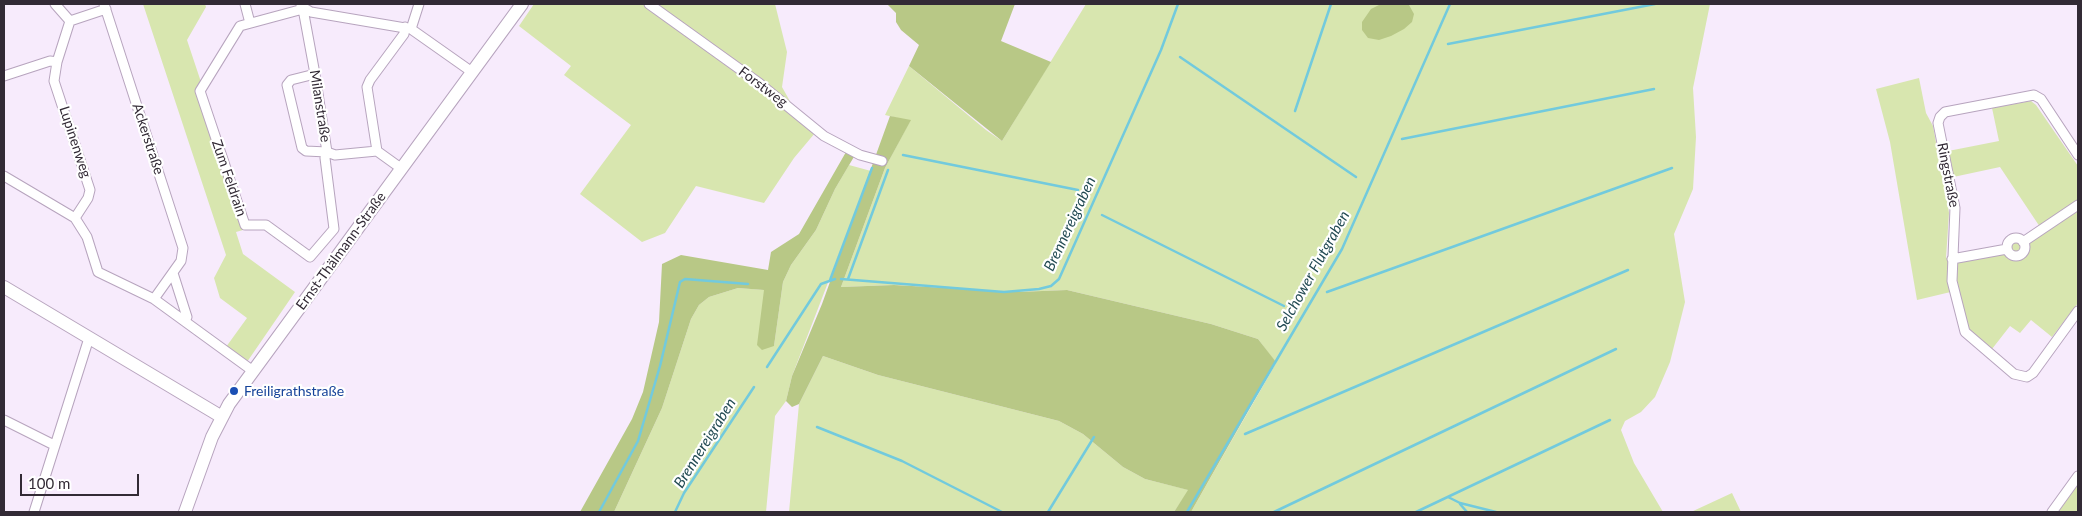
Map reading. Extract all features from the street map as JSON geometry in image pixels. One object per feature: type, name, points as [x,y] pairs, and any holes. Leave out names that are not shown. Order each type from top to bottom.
[{"type":"street","points":[[55,4],[70,21],[105,6]]},
{"type":"street","points":[[244,4],[250,23],[301,6],[408,28],[418,32],[472,72]]},
{"type":"street","points":[[402,169],[377,150],[367,87],[408,28],[418,4]]},
{"type":"street","name":"Ernst-Thälmann-Straße","points":[[185,512],[206,451],[222,417],[253,371],[522,4]]},
{"type":"street","name":"Forstweg","points":[[648,4],[759,83],[824,136],[854,152],[882,162]]},
{"type":"street","name":"Ackerstraße","points":[[105,6],[183,248],[184,254],[154,299]]},
{"type":"street","name":"Milanstraße","points":[[301,6],[328,152],[335,155],[377,150]]},
{"type":"street","name":"Lupinenweg","points":[[70,21],[57,62],[54,81],[90,190],[88,198],[75,218]]},
{"type":"street","name":"Zum Feldrain","points":[[250,23],[240,26],[200,91],[245,225],[266,226],[310,257],[334,225],[325,158],[328,152]]},
{"type":"street","points":[[4,76],[50,61],[57,62]]},
{"type":"street","points":[[315,74],[291,80],[287,86],[302,148],[306,151],[328,152]]},
{"type":"street","name":"Ringstraße","points":[[2077,315],[2033,374],[2027,377],[2014,374],[1965,332],[1952,282],[1955,208],[1938,123],[1940,117],[1946,112],[2034,96],[2041,99],[2078,155]]},
{"type":"street","points":[[4,176],[75,218],[87,237],[98,272],[154,299],[253,371]]},
{"type":"street","points":[[2023,242],[2078,205]]},
{"type":"street","points":[[2013,239],[2019,239],[2023,242],[2025,250],[2018,256],[2012,256],[2007,249],[2008,243],[2013,239]]},
{"type":"street","points":[[1952,259],[2007,249]]},
{"type":"street","points":[[173,273],[187,317],[185,321]]},
{"type":"street","points":[[4,287],[222,417]]},
{"type":"street","points":[[34,512],[89,338]]},
{"type":"street","points":[[4,420],[54,445]]},
{"type":"street","points":[[2052,512],[2078,476]]},
{"type":"green space","points":[[143,4],[205,4],[206,7],[187,40],[201,82],[197,91],[243,230],[236,232],[243,254],[295,292],[247,362],[226,347],[247,318],[220,298],[214,278],[226,255]]},
{"type":"green space","points":[[534,4],[775,4],[787,52],[782,87],[801,121],[815,133],[794,158],[764,203],[696,186],[665,233],[642,242],[580,194],[631,125],[564,75],[571,66],[519,26]]},
{"type":"green space","points":[[887,4],[1015,4],[1001,41],[1051,62],[1002,141],[909,66],[919,45],[901,30],[896,22],[896,13]]},
{"type":"green space","points":[[1086,4],[1710,4],[1693,88],[1696,137],[1693,189],[1674,234],[1685,302],[1670,362],[1655,397],[1641,412],[1625,421],[1621,430],[1634,463],[1663,512],[1191,512],[1276,363],[1258,339],[1211,324],[1067,290],[1017,292],[894,285],[841,287],[885,168],[910,121],[885,115],[909,66],[1002,141]]},
{"type":"green space","points":[[1381,4],[1409,5],[1414,14],[1412,22],[1391,36],[1379,40],[1368,38],[1362,30],[1362,22],[1371,9]]},
{"type":"green space","points":[[1919,78],[1926,113],[1933,126],[1938,153],[1999,141],[1992,108],[2031,101],[2036,105],[2078,166],[2078,303],[2052,337],[2031,320],[2020,333],[2010,326],[1992,349],[1969,330],[1959,290],[1917,300],[1890,142],[1876,89]],"holes":[[[2000,167],[2040,227],[2024,237],[2017,234],[2010,235],[2002,246],[1993,250],[1946,258],[1949,213],[1944,179]]]},
{"type":"green space","points":[[890,116],[911,120],[885,168],[841,287],[894,285],[1017,292],[1067,290],[1211,324],[1258,339],[1276,362],[1191,512],[1174,512],[1188,490],[1145,479],[1123,467],[1083,434],[1059,421],[878,375],[823,356],[799,404],[792,407],[786,401],[792,376],[822,304]]},
{"type":"green space","points":[[846,152],[855,155],[835,189],[816,230],[791,265],[783,282],[774,346],[762,350],[757,345],[764,290],[738,288],[709,297],[699,305],[691,319],[662,408],[614,512],[580,512],[632,419],[643,392],[659,322],[662,264],[681,255],[768,270],[771,252],[799,234]]},
{"type":"green space","points":[[849,165],[871,171],[792,376],[786,401],[775,416],[766,512],[614,512],[662,408],[691,319],[699,305],[709,297],[738,288],[765,290],[758,345],[774,346],[783,282],[791,265],[816,230],[835,189]]},
{"type":"green space","points":[[823,356],[878,375],[1059,421],[1083,434],[1123,467],[1145,479],[1189,490],[1174,512],[789,512],[799,404]]},
{"type":"green space","points":[[2077,484],[2078,512],[2057,512]]},
{"type":"green space","points":[[1732,493],[1741,512],[1691,512]]},
{"type":"waterway","name":"Brennereigraben","points":[[841,279],[1004,292],[1051,286],[1059,279],[1161,50],[1178,4]]},
{"type":"waterway","points":[[1295,111],[1331,4]]},
{"type":"waterway","name":"Selchower Flutgraben","points":[[1187,512],[1342,249],[1450,4]]},
{"type":"waterway","points":[[1448,44],[1655,4]]},
{"type":"waterway","points":[[1180,57],[1356,177]]},
{"type":"waterway","points":[[1402,139],[1654,89]]},
{"type":"waterway","points":[[903,155],[1078,190]]},
{"type":"waterway","points":[[830,280],[872,168]]},
{"type":"waterway","points":[[1327,292],[1672,168]]},
{"type":"waterway","points":[[848,279],[888,170]]},
{"type":"waterway","points":[[1102,215],[1284,306]]},
{"type":"waterway","points":[[1245,434],[1628,270]]},
{"type":"waterway","points":[[599,512],[638,441],[660,366],[680,282],[685,279],[748,284]]},
{"type":"waterway","name":"Brennereigraben","points":[[767,367],[821,284],[835,279]]},
{"type":"waterway","points":[[1274,512],[1616,349]]},
{"type":"waterway","name":"Brennereigraben","points":[[675,512],[684,493],[754,387]]},
{"type":"waterway","points":[[1416,512],[1610,420]]},
{"type":"waterway","points":[[817,427],[902,461],[1002,512]]},
{"type":"waterway","points":[[1048,512],[1094,437]]},
{"type":"waterway","points":[[1448,497],[1460,503],[1496,512]]},
{"type":"waterway","points":[[1460,504],[1467,512]]},
{"type":"place","name":"Freiligrathstraße","points":[[234,391]]}]
